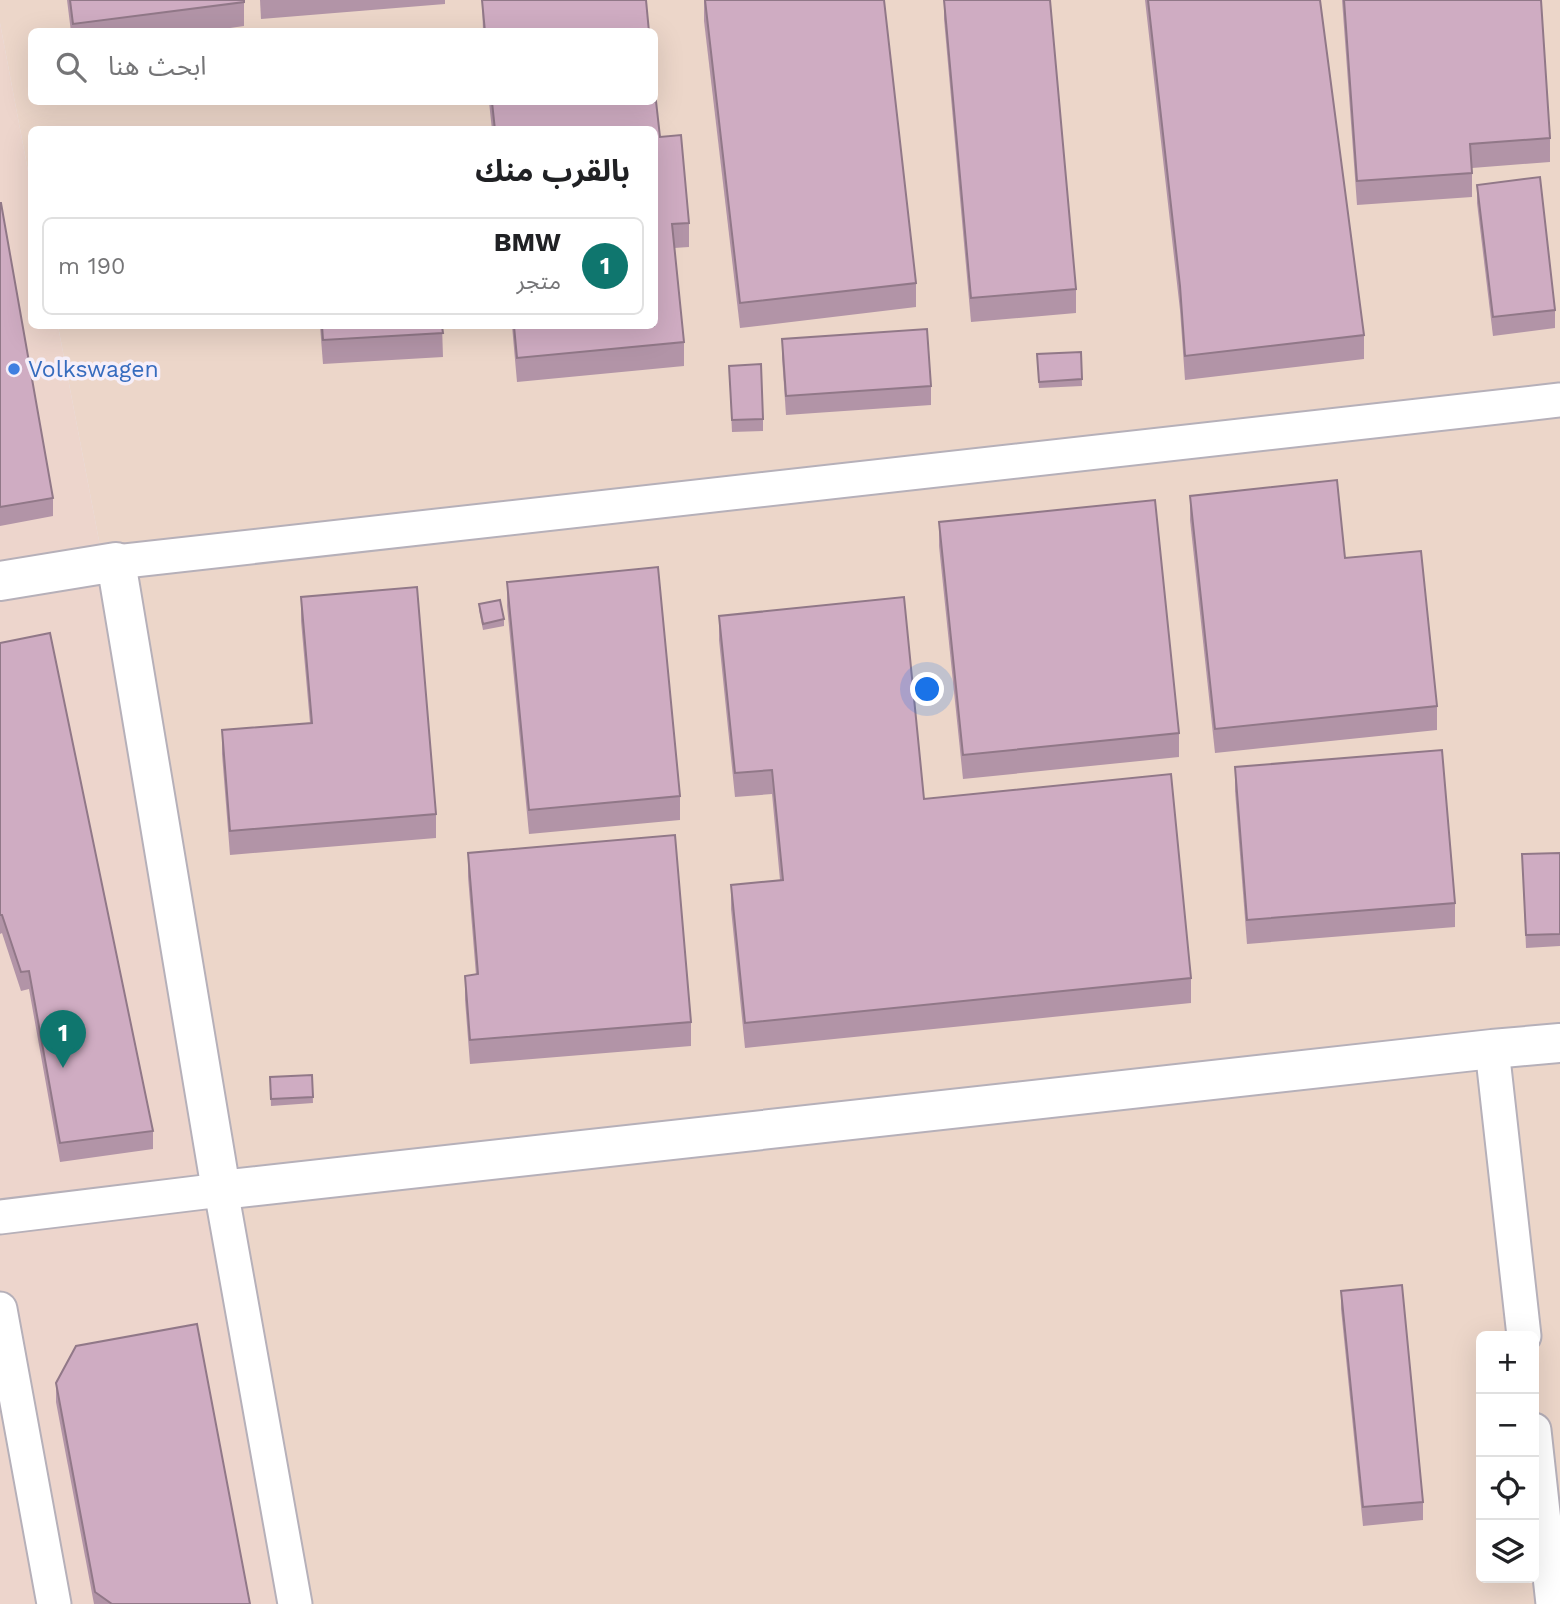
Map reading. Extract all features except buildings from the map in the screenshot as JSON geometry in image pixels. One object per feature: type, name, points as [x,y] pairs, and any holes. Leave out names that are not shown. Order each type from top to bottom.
[{"type":"street","points":[[0,581],[116,562],[1560,400]]},
{"type":"street","points":[[116,562],[221,1190],[295,1604]]},
{"type":"street","points":[[0,1217],[221,1190],[1560,1043]]},
{"type":"street","points":[[1492,1049],[1523,1331]]},
{"type":"street","points":[[0,1309],[54,1604]]},
{"type":"street","points":[[1537,1457],[1553,1604]]},
{"type":"shaded area","points":[[0,0],[1560,0],[1560,1604],[302,1604],[59,329],[658,329],[658,126],[28,126],[28,171],[0,23]]},
{"type":"shaded area","points":[[0,23],[28,171],[28,329],[59,329],[302,1604],[0,1604]]},
{"type":"place","name":"Volkswagen","points":[[14,369]]},
{"type":"place","name":"BMW","points":[[63,1068]]}]
